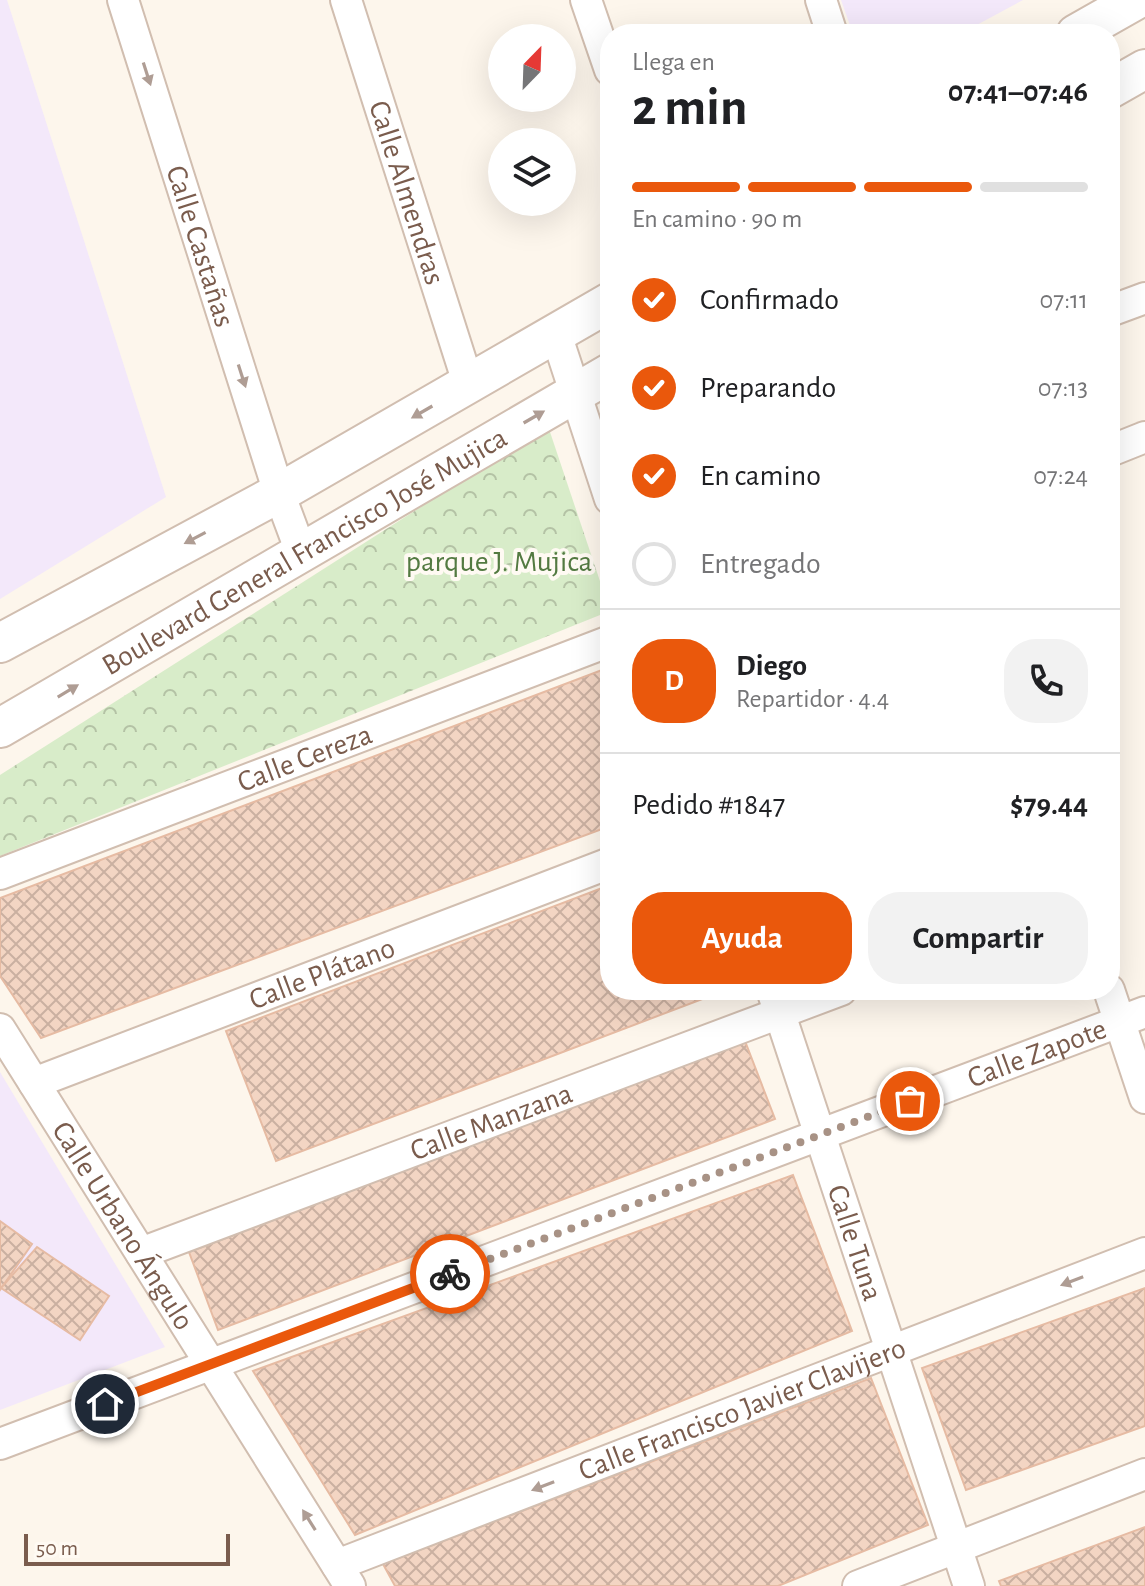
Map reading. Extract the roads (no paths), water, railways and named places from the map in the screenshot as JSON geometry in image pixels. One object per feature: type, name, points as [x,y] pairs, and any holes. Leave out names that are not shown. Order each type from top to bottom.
[{"type":"street","name":"Calle Castañas","points":[[123,0],[279,493],[301,552]]},
{"type":"street","name":"Calle Almendras","points":[[346,0],[469,386]]},
{"type":"street","points":[[586,0],[600,41]]},
{"type":"street","points":[[821,0],[829,24]]},
{"type":"street","points":[[1094,24],[1136,0]]},
{"type":"street","points":[[1120,83],[1145,69]]},
{"type":"street","points":[[1120,307],[1145,298]]},
{"type":"street","name":"Boulevard General Francisco José Mujica","points":[[0,643],[279,493],[600,308]]},
{"type":"street","points":[[556,334],[600,469]]},
{"type":"street","name":"Boulevard General Francisco José Mujica","points":[[0,728],[600,379]]},
{"type":"street","points":[[1120,447],[1145,437]]},
{"type":"street","name":"Calle Cereza","points":[[0,874],[600,645]]},
{"type":"street","name":"Calle Plátano","points":[[34,1083],[600,867]]},
{"type":"street","points":[[1118,1000],[1132,1017],[1145,1098]]},
{"type":"street","name":"Calle Tuna","points":[[776,1002],[969,1586]]},
{"type":"street","name":"Calle Manzana","points":[[141,1253],[776,1002]]},
{"type":"street","name":"Calle Zapote","points":[[0,1444],[1132,1017]]},
{"type":"street","name":"Calle Urbano Ángulo","points":[[0,1029],[344,1576]]},
{"type":"street","name":"Calle Francisco Javier Clavijero","points":[[344,1576],[891,1351],[1145,1253]]},
{"type":"street","points":[[858,1586],[1145,1474]]},
{"type":"park label","name":"parque J. Mujica","points":[[499,561]]}]
